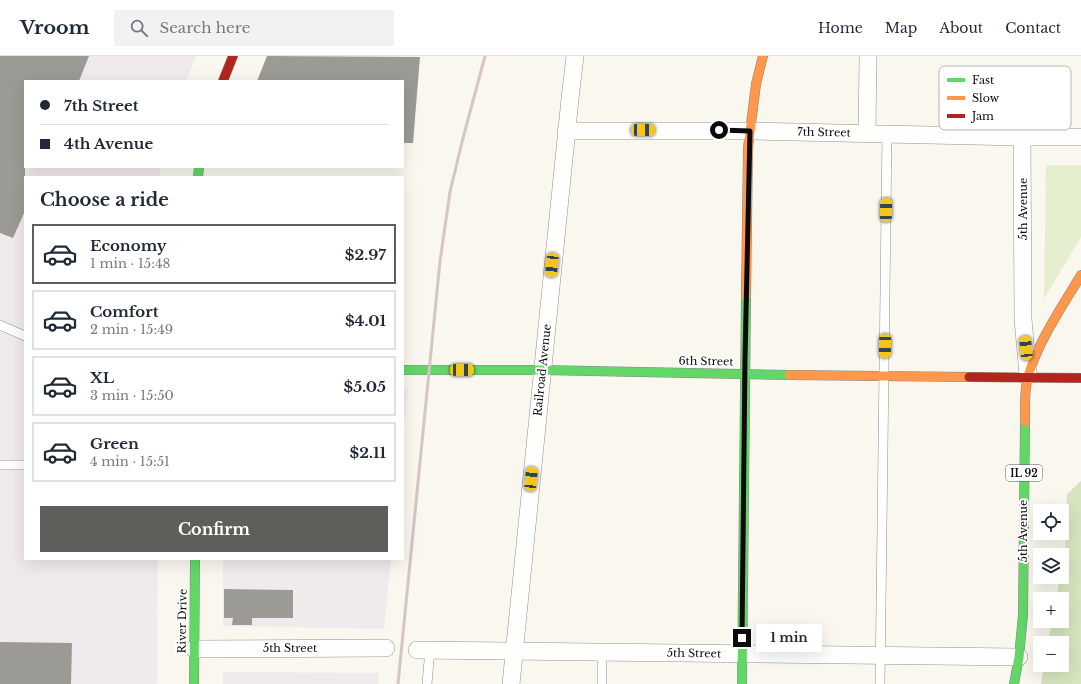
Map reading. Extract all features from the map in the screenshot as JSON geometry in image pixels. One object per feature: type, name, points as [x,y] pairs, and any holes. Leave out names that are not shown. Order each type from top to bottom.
[{"type":"main road","points":[[223,80],[233,56]]},
{"type":"main road","points":[[742,684],[745,374],[750,131],[756,84],[763,56]]},
{"type":"main road","name":"5th Avenue","points":[[1014,684],[1019,657],[1023,615],[1025,402],[1028,377],[1044,339],[1081,275]]},
{"type":"main road","name":"6th Street","points":[[404,370],[542,370],[1081,378]]},
{"type":"main road","name":"River Drive","points":[[194,684],[195,560]]},
{"type":"street","name":"Railroad Avenue","points":[[511,684],[566,130],[575,56]]},
{"type":"street","points":[[867,133],[868,56]]},
{"type":"street","name":"7th Street","points":[[566,130],[750,131],[1081,137]]},
{"type":"street","name":"5th Avenue","points":[[1022,137],[1023,319],[1028,377]]},
{"type":"street","name":"5th Street","points":[[194,649],[386,648]]},
{"type":"street","name":"5th Street","points":[[424,650],[1019,657]]},
{"type":"lane","points":[[880,684],[887,134]]},
{"type":"lane","points":[[0,325],[24,336]]},
{"type":"lane","points":[[0,466],[24,466]]},
{"type":"lane","points":[[424,650],[427,684]]},
{"type":"lane","points":[[602,652],[602,684]]},
{"type":"shaded area","points":[[0,56],[196,56],[186,80],[24,80],[24,168],[160,168],[160,176],[24,176],[24,560],[158,560],[157,684],[0,684]]},
{"type":"shaded area","points":[[404,388],[408,388],[404,427]]},
{"type":"shaded area","points":[[223,560],[391,560],[384,629],[223,626]]},
{"type":"shaded area","points":[[223,672],[379,673],[378,684],[223,684]]},
{"type":"green space","points":[[1046,165],[1081,165],[1081,237],[1044,299]]},
{"type":"green space","points":[[1081,481],[1081,684],[1041,684],[1043,672],[1069,672],[1069,636],[1049,636],[1051,628],[1069,628],[1069,592],[1057,592],[1059,584],[1069,584],[1069,548],[1065,548],[1065,540],[1069,540],[1069,504],[1067,504],[1067,494]]},
{"type":"building","points":[[0,56],[89,56],[79,80],[24,80],[24,213],[13,238],[0,233]]},
{"type":"building","points":[[267,56],[420,57],[413,143],[404,143],[404,80],[257,80]]},
{"type":"building","points":[[224,589],[293,590],[293,618],[252,618],[252,625],[232,625],[233,618],[224,618]]},
{"type":"building","points":[[0,642],[72,643],[71,684],[0,684]]},
{"type":"railway","points":[[398,684],[440,261],[450,192],[485,56]]},
{"type":"traffic: fast","points":[[198,176],[199,168]]},
{"type":"traffic: fast","points":[[742,684],[746,296]]},
{"type":"traffic: fast","points":[[404,370],[541,370],[789,375]]},
{"type":"traffic: fast","points":[[1014,684],[1019,657],[1023,615],[1025,422]]},
{"type":"traffic: fast","points":[[194,684],[195,560]]},
{"type":"traffic: slow","points":[[746,296],[748,148],[756,84],[763,56]]},
{"type":"traffic: slow","points":[[1025,422],[1025,399],[1028,376],[1038,350],[1081,275]]},
{"type":"traffic: slow","points":[[789,375],[969,377]]},
{"type":"traffic: jam","points":[[223,80],[233,56]]},
{"type":"traffic: jam","points":[[969,377],[1081,378]]},
{"type":"route","points":[[719,130],[750,131],[748,148],[742,638]]}]
